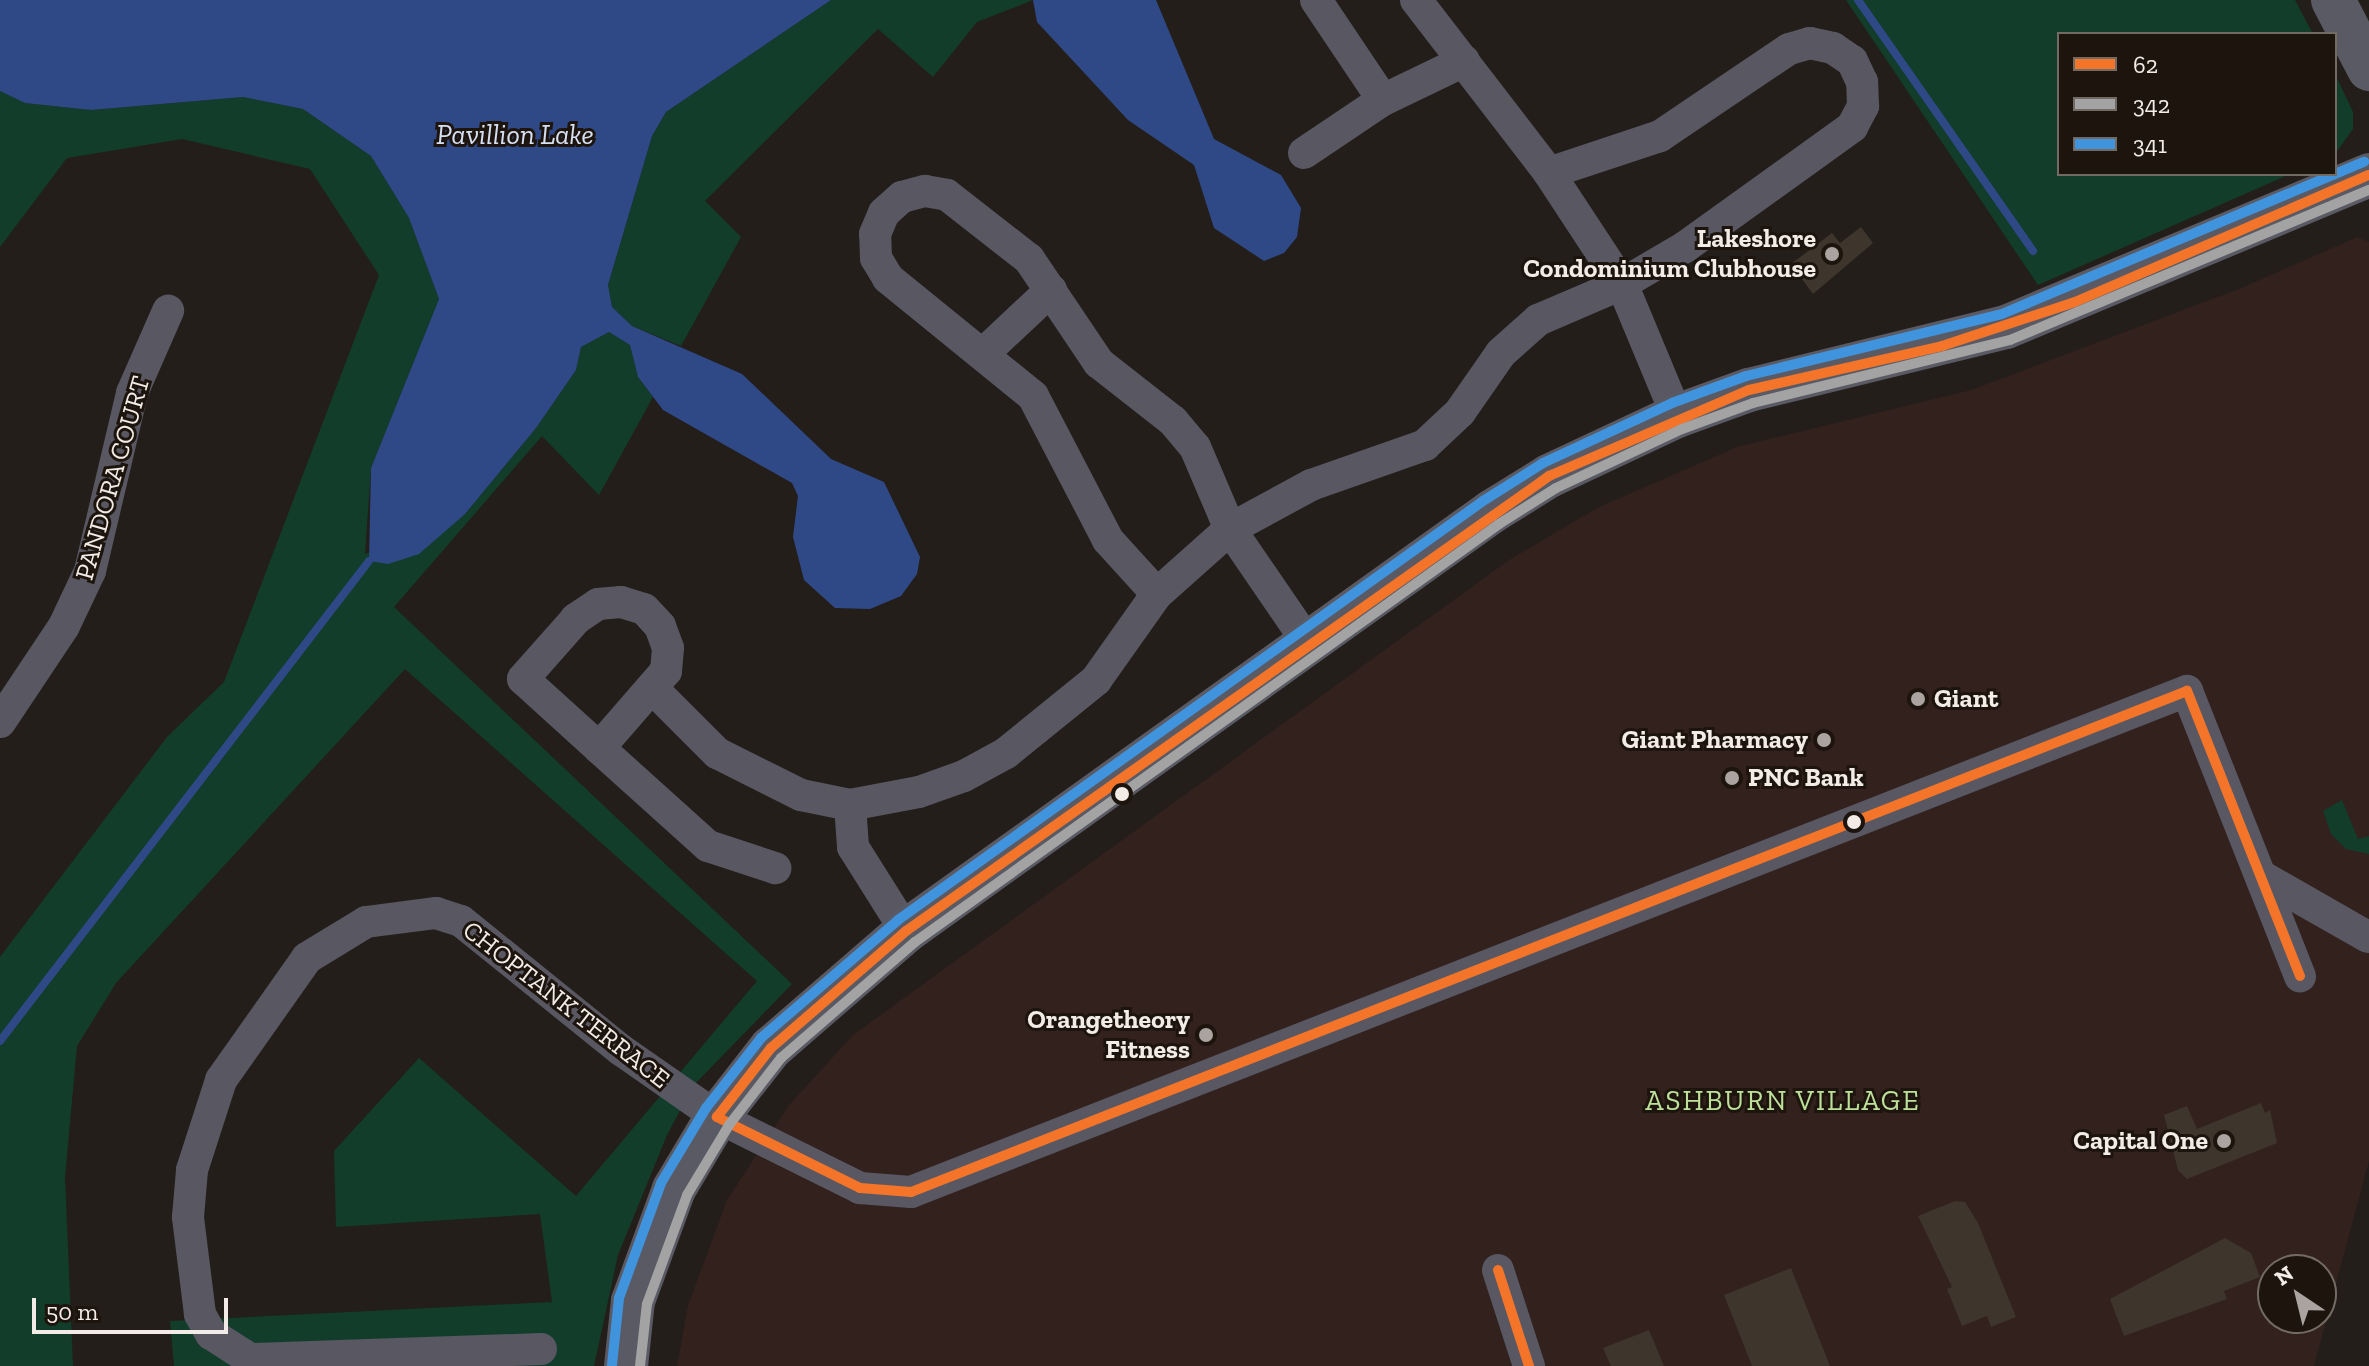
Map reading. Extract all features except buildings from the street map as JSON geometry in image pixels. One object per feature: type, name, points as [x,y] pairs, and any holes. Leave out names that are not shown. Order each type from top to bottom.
[{"type":"street","points":[[1316,0],[1383,100]]},
{"type":"street","points":[[1416,0],[1549,173],[1622,284],[1677,416]]},
{"type":"street","points":[[2333,0],[2369,69]]},
{"type":"street","points":[[655,691],[736,766],[779,788],[850,805],[919,792],[1006,753],[1096,680],[1157,594],[1230,529],[1311,485],[1425,445],[1460,412],[1501,353],[1538,320],[1622,284],[1685,247],[1852,127],[1864,93],[1852,61],[1821,45],[1789,49],[1660,136],[1549,173]]},
{"type":"street","points":[[1304,153],[1383,100],[1464,61]]},
{"type":"street","points":[[626,1366],[647,1255],[674,1189],[717,1117],[771,1048],[906,931],[1308,643],[1549,476],[1677,416],[1749,390],[2006,327],[2369,175]]},
{"type":"street","points":[[1157,594],[1108,540],[1047,415],[1017,379],[888,278],[876,258],[875,234],[884,213],[902,197],[925,191],[947,195],[1029,259],[1099,363],[1173,421],[1195,447],[1230,529],[1308,643]]},
{"type":"street","points":[[984,353],[1051,290]]},
{"type":"street","name":"PANDORA COURT","points":[[0,722],[64,626],[90,571],[132,393],[168,311]]},
{"type":"street","points":[[599,748],[655,691],[668,648],[660,626],[644,609],[621,602],[598,604],[576,619],[523,679],[599,748],[708,846],[775,868]]},
{"type":"street","name":"CHOPTANK TERRACE","points":[[541,1349],[250,1359],[211,1334],[193,1289],[188,1217],[192,1170],[221,1080],[291,976],[326,944],[366,922],[436,913],[461,921],[621,1050],[717,1117],[860,1188],[911,1192],[2187,691],[2261,876]]},
{"type":"street","points":[[850,805],[853,847],[906,931]]},
{"type":"street","points":[[2261,876],[2368,937]]},
{"type":"street","points":[[2261,876],[2300,976]]},
{"type":"street","points":[[1498,1270],[1529,1366]]},
{"type":"shaded area","points":[[2357,237],[2369,242],[2369,1161],[2337,1280],[2337,1254],[2257,1254],[2257,1334],[2323,1334],[2314,1366],[677,1366],[688,1305],[727,1200],[789,1105],[853,1035],[1509,560],[1599,507],[1737,447],[1971,390],[2239,289]]},
{"type":"green space","points":[[831,0],[1033,0],[977,22],[933,77],[878,29],[705,201],[741,237],[681,346],[632,326],[612,307],[608,285],[652,136],[666,112]]},
{"type":"green space","points":[[1846,0],[2295,0],[2312,32],[2057,32],[2057,176],[2285,176],[2038,285]]},
{"type":"green space","points":[[2337,78],[2353,112],[2353,129],[2337,151]]},
{"type":"green space","points":[[0,91],[25,103],[91,110],[243,97],[303,109],[371,156],[409,218],[439,299],[371,468],[365,554],[465,514],[536,428],[576,370],[581,347],[609,332],[630,345],[638,377],[653,397],[599,495],[542,436],[394,607],[792,984],[693,1086],[667,1135],[618,1255],[594,1366],[174,1366],[170,1321],[552,1302],[540,1214],[336,1227],[334,1151],[419,1058],[576,1196],[757,981],[405,669],[116,983],[77,1046],[65,1177],[73,1366],[0,1366],[0,957],[167,737],[224,682],[379,275],[310,169],[182,139],[67,158],[0,247]]},
{"type":"green space","points":[[2342,800],[2358,839],[2369,836],[2369,854],[2346,849],[2331,834],[2323,811]]},
{"type":"water","name":"Pavillion Lake","points":[[0,0],[831,0],[666,112],[652,136],[608,285],[612,307],[632,326],[742,374],[831,459],[884,482],[920,557],[917,574],[901,596],[870,609],[835,608],[804,580],[793,537],[798,496],[792,483],[663,410],[638,377],[630,345],[609,332],[581,347],[576,370],[536,428],[465,514],[419,554],[388,564],[369,561],[371,468],[439,299],[409,218],[371,156],[303,109],[243,97],[91,110],[25,103],[0,91]]},
{"type":"water","points":[[1033,0],[1156,0],[1214,139],[1281,175],[1301,208],[1297,237],[1284,253],[1264,261],[1214,228],[1194,165],[1128,120],[1037,22]]},
{"type":"waterway","points":[[1858,0],[2033,251]]},
{"type":"waterway","points":[[0,1041],[369,561]]},
{"type":"transit line","name":"341","points":[[2337,173],[2364,162]]},
{"type":"transit line","name":"62","points":[[2300,976],[2187,691],[911,1192],[860,1188],[717,1117],[771,1048],[906,931],[1549,476],[1749,390],[1942,346],[2075,302],[2369,175]]},
{"type":"transit line","name":"341","points":[[612,1365],[619,1298],[661,1183],[706,1108],[761,1038],[898,920],[1483,501],[1543,463],[1672,403],[1746,376],[2002,314],[2331,176]]},
{"type":"transit line","name":"342","points":[[640,1366],[647,1304],[687,1195],[729,1125],[781,1058],[915,942],[1499,524],[1556,488],[1682,429],[1753,403],[2010,340],[2369,190]]},
{"type":"transit line","name":"62","points":[[1498,1270],[1529,1366]]},
{"type":"place","name":"Lakeshore Condominium Clubhouse","points":[[1832,254]]},
{"type":"place","name":"Giant","points":[[1918,699]]},
{"type":"place","name":"Giant Pharmacy","points":[[1824,740]]},
{"type":"place","name":"PNC Bank","points":[[1732,778]]},
{"type":"place","name":"Orangetheory Fitness","points":[[1206,1035]]},
{"type":"place","name":"Capital One","points":[[2224,1141]]},
{"type":"district","name":"ASHBURN VILLAGE","points":[[1783,1101]]}]
